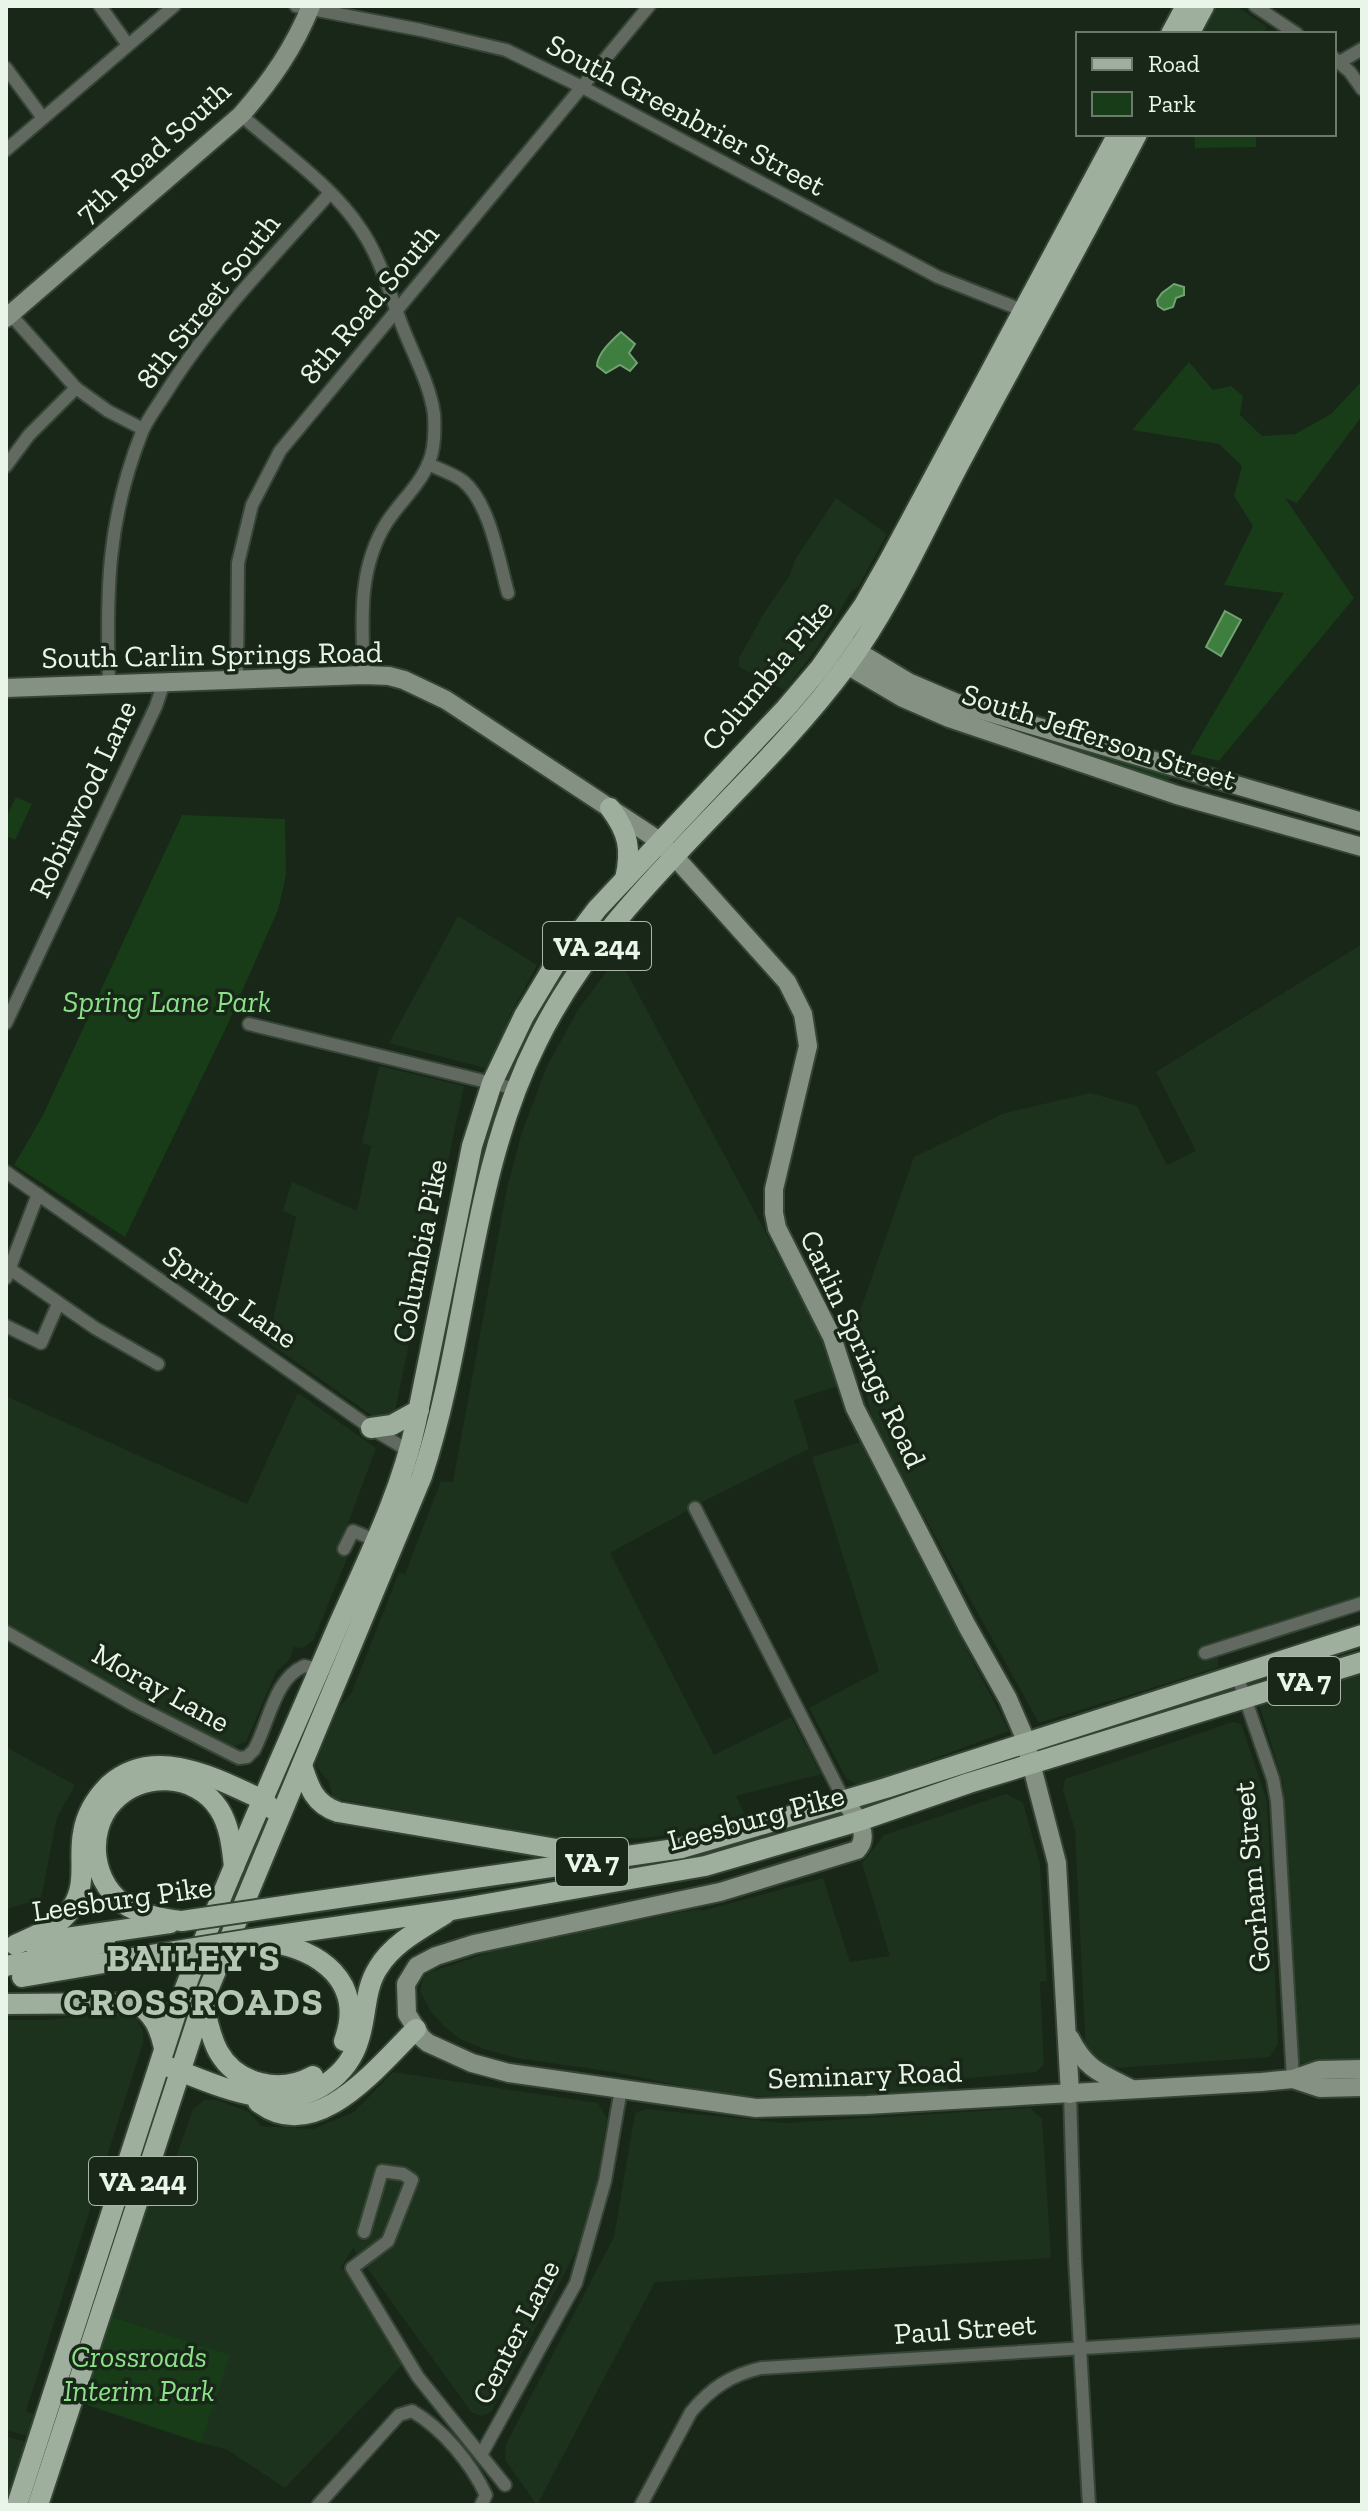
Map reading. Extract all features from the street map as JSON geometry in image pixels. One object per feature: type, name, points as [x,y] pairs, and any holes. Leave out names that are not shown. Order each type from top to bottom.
[{"type":"main road","points":[[1172,32],[1186,6]]},
{"type":"main road","points":[[1190,32],[1204,6]]},
{"type":"main road","name":"Columbia Pike","points":[[1030,313],[1117,136]]},
{"type":"main road","name":"Columbia Pike","points":[[17,2505],[191,1972],[263,1800],[410,1510],[418,1455],[497,1144],[516,1089],[542,1031],[578,972],[606,935],[778,748],[843,653],[882,574],[1030,313],[1136,136]]},
{"type":"main road","name":"Columbia Pike","points":[[38,2505],[203,2002],[302,1765],[375,1540],[418,1455],[419,1410],[466,1170],[492,1083],[518,1026],[581,928],[796,697],[843,653]]},
{"type":"main road","points":[[610,808],[628,840],[629,859],[625,879]]},
{"type":"main road","points":[[371,1428],[392,1425],[419,1410]]},
{"type":"main road","name":"Leesburg Pike","points":[[10,1946],[153,1922],[182,1921],[682,1848],[1026,1744],[1362,1635]]},
{"type":"main road","name":"Leesburg Pike","points":[[6,1980],[452,1910],[705,1866],[859,1821],[969,1783],[1362,1662]]},
{"type":"main road","points":[[302,1765],[315,1798],[338,1812],[557,1849],[597,1852],[682,1848]]},
{"type":"main road","points":[[10,1946],[55,1925],[71,1909],[82,1882],[85,1822],[98,1797],[120,1778],[144,1767],[174,1766],[263,1800],[272,1809],[277,1822]]},
{"type":"main road","points":[[153,1922],[113,1895],[100,1875],[97,1863],[100,1822],[113,1801],[126,1790],[138,1784],[164,1779],[193,1786],[208,1796],[225,1822],[234,1870]]},
{"type":"main road","points":[[6,2004],[135,2003],[151,2015],[160,2032],[162,2055],[179,2071],[264,2098],[289,2099],[320,2089],[333,2079],[353,2055],[359,2040],[365,2002],[378,1967],[399,1944],[452,1910]]},
{"type":"main road","points":[[6,1966],[74,1952],[153,1922]]},
{"type":"main road","points":[[203,2002],[217,2049],[244,2078],[271,2085],[297,2083],[319,2073],[335,2057],[342,2046],[349,2021],[346,1995],[334,1973],[313,1954],[289,1945],[252,1939]]},
{"type":"main road","points":[[249,2094],[278,2113],[304,2115],[321,2111],[346,2096],[416,2029]]},
{"type":"street","points":[[100,6],[128,45]]},
{"type":"street","points":[[6,150],[174,6]]},
{"type":"street","name":"8th Road South","points":[[237,680],[238,563],[252,505],[280,451],[649,6]]},
{"type":"street","points":[[1255,6],[1294,32]]},
{"type":"street","name":"South Greenbrier Street","points":[[306,7],[506,50],[584,88],[938,277],[1030,313]]},
{"type":"street","name":"7th Road South","points":[[8,316],[241,115],[295,45],[306,7]]},
{"type":"street","points":[[1362,49],[1337,60],[1362,89]]},
{"type":"street","points":[[6,68],[43,118]]},
{"type":"street","points":[[241,115],[330,193],[360,227],[397,309],[433,413],[434,442],[428,464],[388,520],[375,544],[366,572],[361,603],[364,675]]},
{"type":"street","name":"8th Street South","points":[[109,684],[108,565],[116,516],[143,429],[207,335],[330,193]]},
{"type":"street","points":[[8,316],[76,388],[108,411],[143,429]]},
{"type":"street","points":[[6,466],[29,435],[76,388]]},
{"type":"street","points":[[428,464],[463,481],[480,504],[508,593]]},
{"type":"street","name":"South Jefferson Street","points":[[843,653],[957,703],[1362,822]]},
{"type":"street","name":"South Jefferson Street","points":[[843,653],[893,693],[949,718],[1177,795],[1362,847]]},
{"type":"street","name":"South Carlin Springs Road","points":[[6,688],[389,676],[404,680],[456,706],[500,736]]},
{"type":"street","name":"Robinwood Lane","points":[[6,1023],[156,706],[164,682]]},
{"type":"street","name":"Carlin Springs Road","points":[[500,736],[660,841],[770,961],[787,982],[803,1014],[808,1046],[774,1189],[777,1228],[832,1337],[855,1408],[1008,1699],[1026,1744],[1057,1863],[1070,2094]]},
{"type":"street","points":[[249,1024],[516,1089]]},
{"type":"street","name":"Spring Lane","points":[[6,1172],[371,1428],[418,1455]]},
{"type":"street","points":[[38,1194],[8,1273],[124,1347],[158,1364]]},
{"type":"street","points":[[6,1326],[41,1343],[58,1304]]},
{"type":"street","points":[[416,2029],[408,2016],[406,1984],[412,1971],[436,1956],[528,1930],[720,1892],[860,1847],[864,1836],[859,1821],[844,1800],[695,1508]]},
{"type":"street","points":[[344,1549],[353,1531],[375,1540]]},
{"type":"street","points":[[1205,1653],[1362,1603]]},
{"type":"street","name":"Moray Lane","points":[[6,1632],[134,1705],[237,1758],[247,1757],[254,1750],[289,1676],[301,1666],[330,1672]]},
{"type":"street","name":"Gorham Street","points":[[1237,1675],[1273,1779],[1277,1801],[1293,2079]]},
{"type":"street","name":"Seminary Road","points":[[407,2002],[445,2050]]},
{"type":"street","name":"Seminary Road","points":[[416,2029],[428,2043],[472,2063],[509,2073],[756,2108],[855,2106],[1134,2090],[1293,2079],[1319,2070],[1362,2069]]},
{"type":"street","points":[[1067,2032],[1080,2056],[1091,2068],[1134,2090]]},
{"type":"street","name":"Seminary Road","points":[[1293,2079],[1320,2088],[1362,2087]]},
{"type":"street","name":"Center Lane","points":[[481,2455],[576,2283],[605,2181],[621,2089]]},
{"type":"street","points":[[1070,2094],[1075,2259],[1089,2505]]},
{"type":"street","points":[[364,2232],[382,2171],[403,2174],[412,2180],[388,2241],[352,2268],[418,2377],[505,2485]]},
{"type":"street","name":"Paul Street","points":[[645,2504],[691,2412],[713,2389],[741,2373],[761,2368],[1362,2331]]},
{"type":"street","points":[[318,2505],[399,2415],[412,2411],[455,2448],[486,2495],[481,2505]]},
{"type":"shaded area","points":[[1214,6],[1236,6],[1267,27],[1264,32],[1199,32]]},
{"type":"shaded area","points":[[1174,284],[1184,287],[1184,295],[1176,298],[1173,307],[1164,310],[1158,306],[1157,300]]},
{"type":"shaded area","points":[[621,332],[635,344],[629,353],[637,363],[630,371],[620,365],[606,373],[597,366],[599,357]]},
{"type":"shaded area","points":[[836,498],[887,534],[858,587],[851,592],[819,645],[785,690],[739,667],[739,658],[790,575],[795,560]]},
{"type":"shaded area","points":[[1225,611],[1241,620],[1221,656],[1206,647]]},
{"type":"shaded area","points":[[458,916],[537,965],[508,1019],[511,1022],[485,1068],[389,1043]]},
{"type":"shaded area","points":[[1362,944],[1362,1610],[1218,1658],[1219,1667],[1039,1723],[873,1424],[853,1331],[914,1157],[1005,1113],[1090,1093],[1137,1106],[1167,1165],[1196,1151],[1156,1072]]},
{"type":"shaded area","points":[[618,956],[824,1342],[838,1386],[794,1400],[809,1449],[710,1498],[610,1553],[714,1755],[791,1717],[821,1774],[736,1796],[745,1815],[731,1821],[693,1831],[644,1838],[561,1839],[333,1798],[329,1782],[315,1765],[338,1709],[351,1694],[399,1573],[405,1574],[441,1481],[453,1482],[507,1188],[522,1132],[547,1066],[578,1010]]},
{"type":"shaded area","points":[[379,1066],[464,1086],[394,1415],[385,1419],[374,1417],[268,1342],[296,1217],[283,1211],[292,1182],[357,1211],[371,1146],[362,1143]]},
{"type":"shaded area","points":[[298,1393],[376,1448],[340,1545],[350,1551],[313,1641],[303,1648],[294,1647],[289,1660],[276,1672],[246,1742],[234,1746],[231,1753],[6,1628],[6,1396],[247,1504]]},
{"type":"shaded area","points":[[860,1442],[1009,1731],[859,1786],[846,1778],[809,1708],[879,1671],[812,1457]]},
{"type":"shaded area","points":[[1362,1672],[1362,2062],[1298,2063],[1283,1783],[1259,1704]]},
{"type":"shaded area","points":[[1232,1722],[1241,1724],[1267,1801],[1278,2044],[1270,2057],[1100,2069],[1086,2055],[1075,1831],[1063,1790],[1065,1779]]},
{"type":"shaded area","points":[[6,1747],[75,1785],[57,1817],[41,1899],[6,1909]]},
{"type":"shaded area","points":[[1006,1794],[1023,1803],[1040,1864],[1047,1981],[1040,1982],[1044,2065],[1036,2072],[948,2080],[948,2090],[825,2098],[727,2095],[613,2072],[516,2058],[484,2049],[460,2039],[443,2025],[431,2012],[420,1991],[423,1977],[430,1972],[491,1952],[564,1934],[702,1911],[823,1878],[850,1962],[890,1956],[862,1863],[884,1835]]},
{"type":"shaded area","points":[[120,2012],[137,2019],[143,2032],[143,2043],[26,2411],[34,2414],[27,2436],[6,2430],[6,2020],[47,2020]]},
{"type":"shaded area","points":[[393,2072],[598,2103],[607,2119],[591,2223],[491,2412],[481,2416],[471,2412],[353,2248],[340,2269],[352,2268],[408,2359],[285,2488],[226,2449],[201,2443],[229,2355],[107,2315],[144,2202],[159,2205],[193,2109],[204,2100],[217,2100],[249,2112],[261,2126],[313,2129],[354,2112]]},
{"type":"shaded area","points":[[1030,2108],[1042,2119],[1051,2258],[655,2282],[537,2505],[505,2460],[506,2444],[614,2237],[635,2113],[646,2109],[785,2123]]},
{"type":"shaded area","points":[[6,2436],[26,2442],[6,2505]]},
{"type":"green space","points":[[1194,136],[1256,136],[1256,147],[1195,148]]},
{"type":"green space","points":[[1189,362],[1213,390],[1231,386],[1243,396],[1240,415],[1262,436],[1295,434],[1331,414],[1362,381],[1362,416],[1297,503],[1285,498],[1354,598],[1219,761],[1190,754],[1284,593],[1224,585],[1253,526],[1234,496],[1242,466],[1219,444],[1132,430]]},
{"type":"green space","points":[[1091,749],[1178,775],[1168,780],[1070,751]]},
{"type":"green space","points":[[16,797],[32,804],[15,840],[6,836],[6,817]]},
{"type":"green space","name":"Spring Lane Park","points":[[182,815],[285,819],[286,875],[278,910],[225,1030],[125,1237],[14,1165],[42,1117]]},
{"type":"green space","name":"Crossroads Interim Park","points":[[107,2315],[230,2355],[201,2443],[78,2402]]},
{"type":"district","name":"BAILEY'S CROSSROADS","points":[[194,1980]]}]
